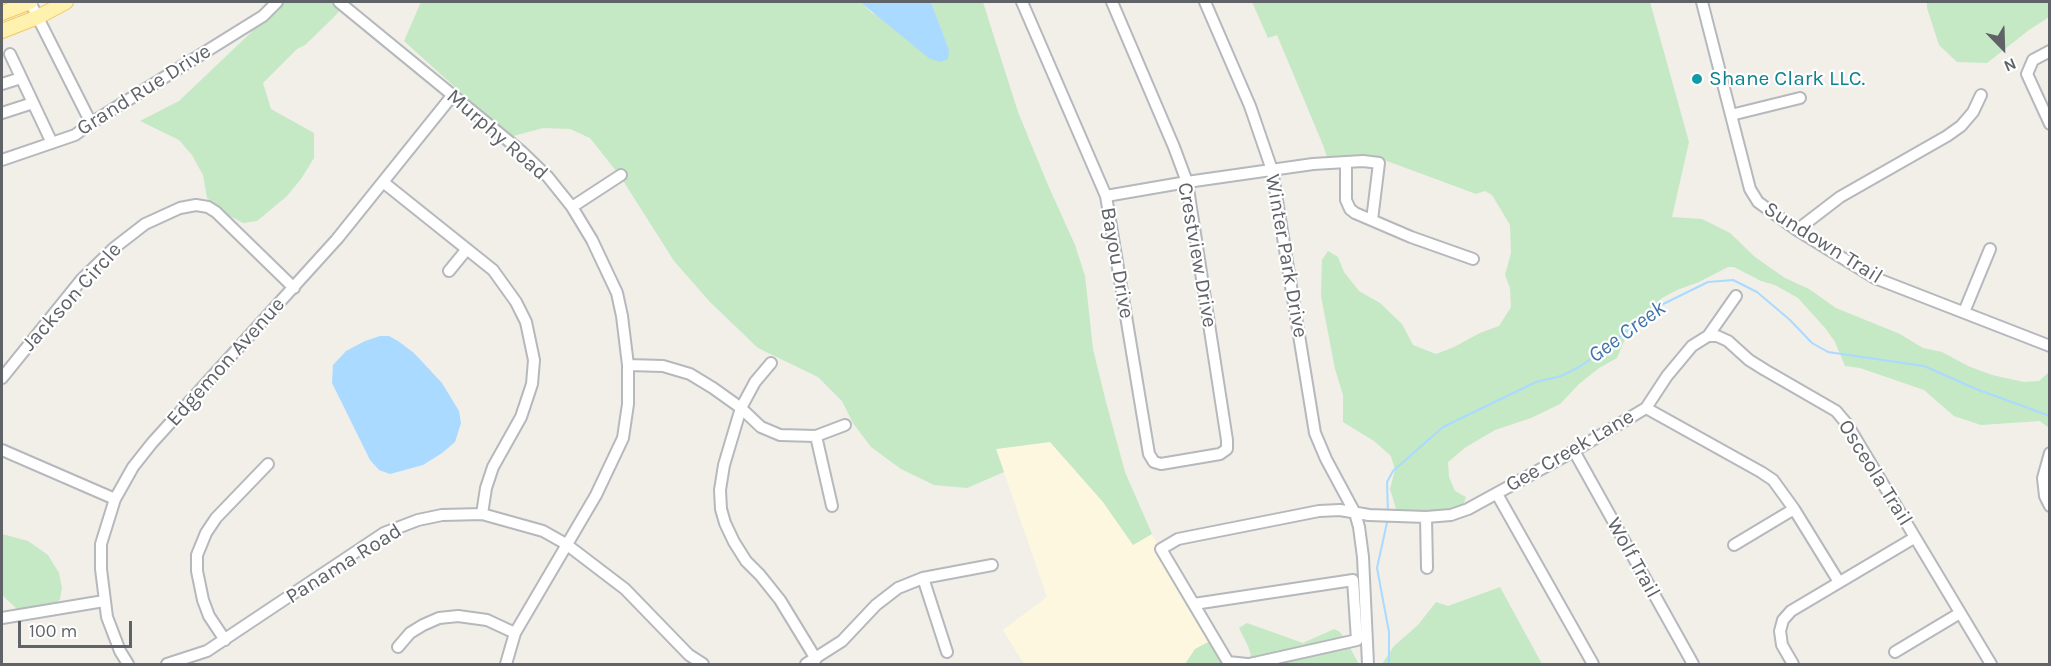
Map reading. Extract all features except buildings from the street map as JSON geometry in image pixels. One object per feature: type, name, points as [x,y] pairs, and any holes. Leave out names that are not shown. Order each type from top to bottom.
[{"type":"main road","points":[[2,13],[30,2]]},
{"type":"main road","points":[[2,31],[38,17],[66,2]]},
{"type":"street","points":[[30,2],[90,123]]},
{"type":"street","name":"Grand Rue Drive","points":[[2,160],[75,135],[90,123],[263,16],[277,2]]},
{"type":"street","name":"Murphy Road","points":[[339,2],[522,152],[548,177],[572,207],[592,240],[617,293],[628,364],[628,404],[623,438],[596,495],[515,633],[506,664]]},
{"type":"street","name":"Bayou Drive","points":[[1022,2],[1106,196],[1149,454],[1154,462],[1161,464],[1220,454],[1227,449]]},
{"type":"street","name":"Crestview Drive","points":[[1112,2],[1187,182],[1227,449]]},
{"type":"street","name":"Winter Park Drive","points":[[1205,2],[1250,106],[1272,170],[1315,433],[1355,513],[1359,527],[1364,557],[1368,664]]},
{"type":"street","name":"Sundown Trail","points":[[1705,2],[1731,115],[1753,195],[1764,208],[1875,278],[2049,346]]},
{"type":"street","points":[[2049,51],[2033,60],[2027,74],[2049,124]]},
{"type":"street","points":[[10,54],[52,143]]},
{"type":"street","points":[[2,84],[21,78]]},
{"type":"street","points":[[1797,230],[1840,197],[1961,126],[1973,112],[1981,95]]},
{"type":"street","name":"Edgemon Avenue","points":[[128,664],[111,630],[100,569],[101,544],[116,499],[133,468],[152,443],[337,239],[452,96]]},
{"type":"street","points":[[1731,115],[1800,98]]},
{"type":"street","points":[[2,113],[33,103]]},
{"type":"street","points":[[1106,196],[1272,170],[1363,161],[1379,164],[1372,220]]},
{"type":"street","points":[[1346,162],[1346,200],[1350,209],[1355,213],[1411,237],[1473,259]]},
{"type":"street","points":[[572,207],[621,175]]},
{"type":"street","points":[[383,182],[493,270],[516,302],[526,322],[534,360],[532,384],[510,440],[493,467],[486,488],[482,514]]},
{"type":"street","name":"Jackson Circle","points":[[2,378],[82,279],[114,248],[145,224],[180,208],[196,205],[208,207],[216,212],[294,288]]},
{"type":"street","points":[[449,271],[467,249]]},
{"type":"street","points":[[1964,312],[1990,249]]},
{"type":"street","name":"Gee Creek Lane","points":[[1194,604],[1161,549],[1178,539],[1319,511],[1340,510],[1387,516],[1426,517],[1468,509],[1574,451],[1646,408],[1667,376],[1692,346],[1708,336],[1736,296]]},
{"type":"street","name":"Osceola Trail","points":[[1708,336],[1717,336],[1728,341],[1749,360],[1836,411],[1847,424],[1991,664]]},
{"type":"street","points":[[771,363],[755,382],[741,408],[724,465],[720,490],[721,509],[725,523],[746,561],[780,600],[816,659]]},
{"type":"street","points":[[628,364],[663,366],[690,374],[741,408],[761,427],[780,435],[816,436],[845,425]]},
{"type":"street","points":[[1646,408],[1761,472],[1782,491],[1839,582]]},
{"type":"street","points":[[816,436],[832,506]]},
{"type":"street","points":[[2,450],[116,499]]},
{"type":"street","name":"Wolf Trail","points":[[1574,451],[1693,664]]},
{"type":"street","points":[[2049,453],[2043,470],[2049,506]]},
{"type":"street","points":[[225,640],[209,616],[203,600],[197,571],[197,555],[206,533],[216,518],[268,464]]},
{"type":"street","points":[[1497,494],[1593,664]]},
{"type":"street","points":[[1734,545],[1794,509]]},
{"type":"street","name":"Panama Road","points":[[167,664],[207,651],[384,533],[418,520],[442,515],[482,514],[543,531],[566,543],[625,589],[689,655],[703,664]]},
{"type":"street","points":[[1426,517],[1427,568]]},
{"type":"street","points":[[1793,664],[1782,645],[1780,631],[1783,620],[1791,611],[1914,538]]},
{"type":"street","points":[[806,664],[842,641],[876,605],[898,588],[923,578],[992,564]]},
{"type":"street","points":[[923,578],[947,652]]},
{"type":"street","points":[[1353,580],[1357,639],[1249,664],[1228,662],[1194,604],[1353,580]]},
{"type":"street","points":[[2,618],[104,601]]},
{"type":"street","points":[[1895,652],[1960,613]]},
{"type":"street","points":[[398,647],[410,633],[439,618],[458,616],[487,620],[515,633]]},
{"type":"shaded area","points":[[1050,442],[1103,502],[1133,545],[1152,534],[1158,545],[1156,547],[1216,649],[1185,664],[1024,664],[1003,630],[1047,597],[996,449]]},
{"type":"green space","points":[[283,2],[332,2],[341,9],[263,83],[271,109],[314,133],[314,158],[287,196],[257,221],[243,223],[226,214],[207,198],[203,175],[192,155],[179,140],[140,121],[179,101]]},
{"type":"green space","points":[[421,2],[860,2],[872,13],[949,51],[931,2],[983,2],[1018,112],[1075,245],[1085,276],[1093,349],[1106,402],[1125,472],[1152,534],[1133,545],[1103,502],[1050,442],[996,449],[1004,472],[967,488],[934,485],[901,469],[871,447],[853,423],[842,401],[818,377],[758,348],[710,302],[674,261],[622,179],[626,176],[622,169],[617,172],[590,138],[570,129],[543,128],[510,137],[404,41]]},
{"type":"green space","points":[[1252,2],[1650,2],[1689,142],[1672,217],[1702,219],[1730,233],[1755,257],[1785,278],[1809,289],[1836,308],[1900,334],[1923,348],[1942,352],[1968,366],[1992,375],[2024,382],[2039,381],[2049,372],[2049,428],[2040,421],[1981,425],[1954,416],[1924,390],[1860,368],[1845,366],[1835,342],[1798,298],[1775,285],[1761,281],[1734,267],[1728,267],[1662,298],[1630,327],[1617,358],[1599,368],[1579,384],[1560,404],[1531,418],[1495,430],[1466,447],[1448,462],[1449,477],[1455,491],[1466,497],[1463,506],[1425,513],[1397,512],[1390,489],[1395,470],[1391,456],[1374,441],[1343,422],[1343,395],[1335,369],[1321,296],[1322,260],[1328,251],[1338,257],[1344,272],[1359,291],[1380,303],[1402,324],[1413,345],[1436,354],[1499,326],[1511,307],[1510,288],[1505,275],[1511,253],[1510,225],[1492,195],[1485,191],[1476,194],[1379,158],[1330,166],[1277,35],[1268,38]]},
{"type":"green space","points":[[1927,2],[2049,2],[2049,17],[1987,63],[1957,62],[1939,45]]},
{"type":"green space","points":[[2,534],[28,541],[48,555],[59,573],[62,588],[60,599],[55,605],[18,610],[2,595]]},
{"type":"green space","points":[[1500,587],[1542,664],[1382,664],[1394,646],[1418,625],[1436,602],[1448,606]]},
{"type":"green space","points":[[1247,623],[1303,643],[1334,629],[1344,638],[1246,660],[1251,655],[1239,628]]},
{"type":"green space","points":[[1210,641],[1224,664],[1185,664],[1195,649]]},
{"type":"green space","points":[[1349,646],[1359,664],[1269,664]]},
{"type":"water","points":[[860,2],[931,2],[949,50],[948,59],[941,62],[930,59]]},
{"type":"water","points":[[380,336],[389,336],[414,353],[442,383],[459,411],[461,423],[455,442],[442,453],[423,465],[390,474],[379,470],[370,460],[332,383],[333,365],[346,351]]},
{"type":"waterway","name":"Gee Creek","points":[[1388,513],[1387,482],[1393,471],[1443,427],[1536,382],[1561,376],[1579,367],[1655,308],[1708,282],[1733,280],[1757,292],[1790,320],[1812,343],[1828,352],[1924,366],[1976,389],[2050,416]]},
{"type":"waterway","name":"Gee Creek","points":[[1388,518],[1377,568],[1389,632],[1389,664]]},
{"type":"place","name":"Shane Clark LLC.","points":[[1697,79]]}]
